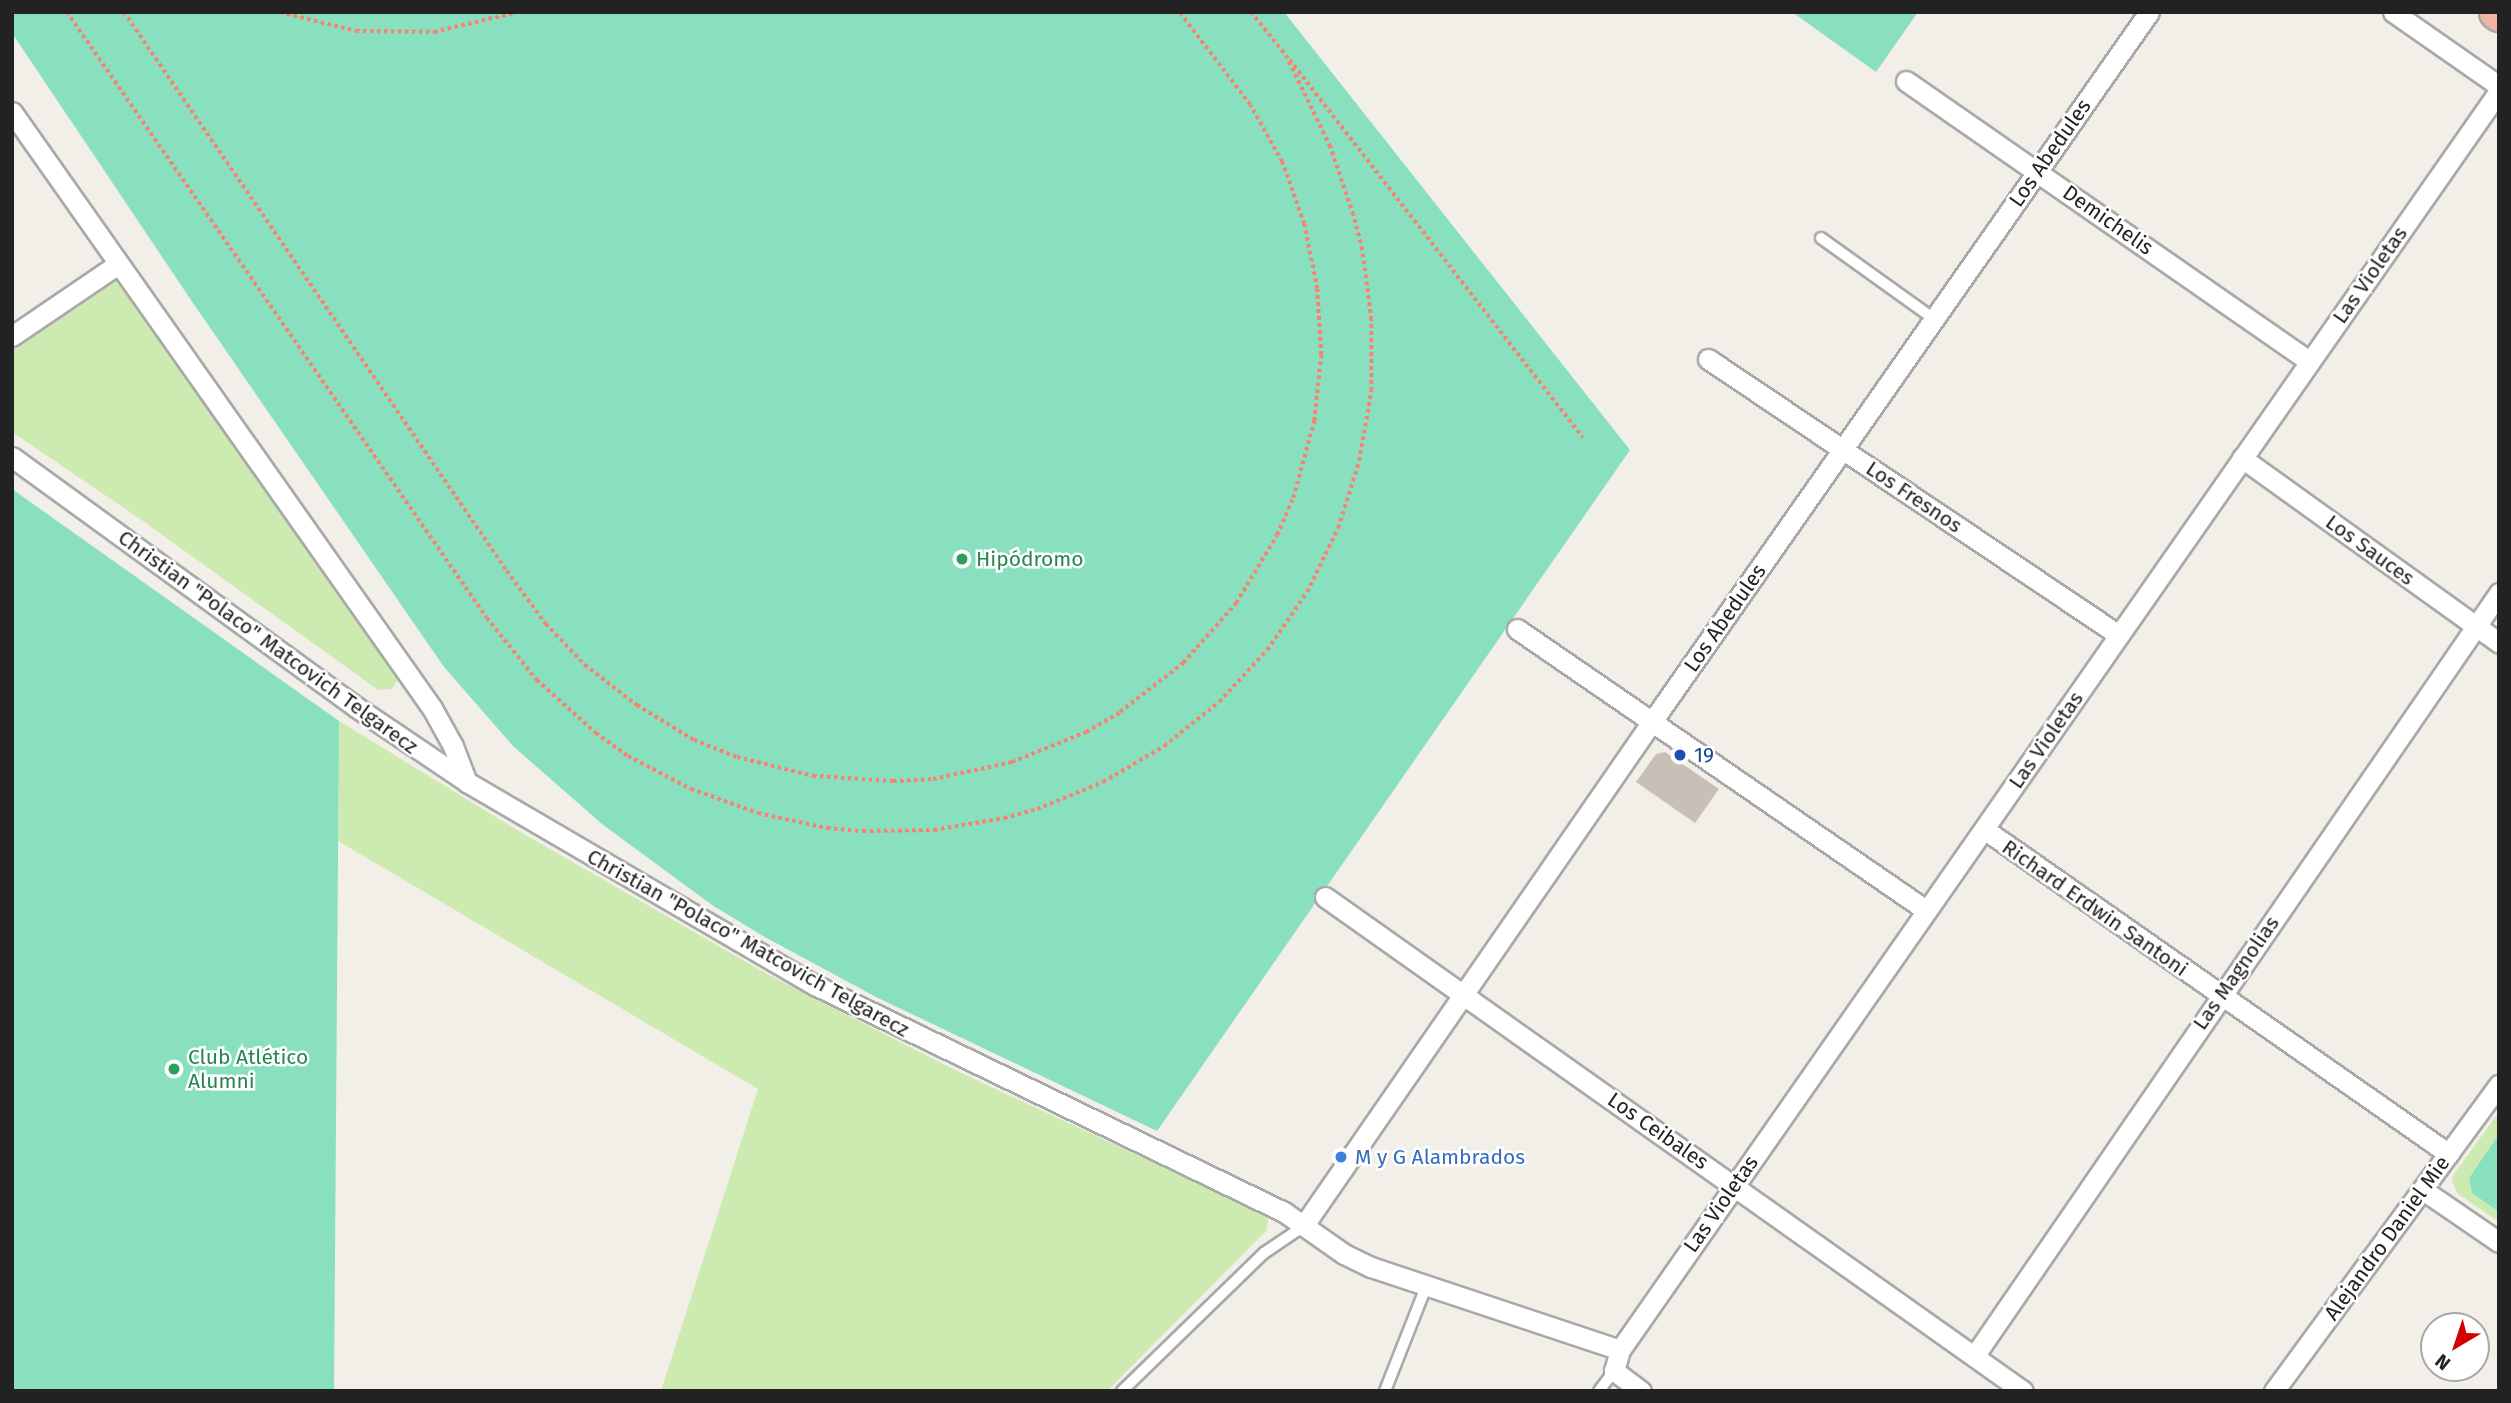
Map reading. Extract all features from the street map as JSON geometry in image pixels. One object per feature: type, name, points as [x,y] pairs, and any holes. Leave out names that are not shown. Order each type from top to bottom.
[{"type":"street","name":"Los Abedules","points":[[1304,1225],[1651,723],[2149,12]]},
{"type":"street","points":[[2393,12],[2499,86]]},
{"type":"street","name":"Demichelis","points":[[1906,82],[2037,170],[2309,361]]},
{"type":"street","name":"Las Violetas","points":[[1614,1371],[1620,1350],[1734,1184],[2499,91]]},
{"type":"street","points":[[12,112],[432,708],[453,746],[467,782]]},
{"type":"street","points":[[12,336],[118,264]]},
{"type":"street","name":"Los Fresnos","points":[[1708,359],[2119,635]]},
{"type":"street","name":"Christian \"Polaco\" Matcovich Telgarecz","points":[[12,457],[356,707],[467,782],[815,985],[1284,1212],[1344,1254],[1426,1287],[1620,1350]]},
{"type":"street","name":"Los Sauces","points":[[2242,458],[2499,643]]},
{"type":"street","name":"Las Magnolias","points":[[1975,1354],[2499,593]]},
{"type":"street","points":[[1517,629],[1926,910]]},
{"type":"street","name":"Richard Erdwin Santoni","points":[[1984,829],[2219,996],[2449,1154]]},
{"type":"street","name":"Los Ceibales","points":[[1325,897],[1975,1354],[2023,1391]]},
{"type":"street","name":"Alejandro Daniel Mie","points":[[2274,1391],[2499,1085]]},
{"type":"street","points":[[2423,1190],[2499,1242]]},
{"type":"street","points":[[1614,1371],[1641,1391]]},
{"type":"lane","points":[[1821,238],[1934,319]]},
{"type":"lane","points":[[1122,1391],[1264,1253],[1304,1225]]},
{"type":"lane","points":[[1385,1391],[1426,1287]]},
{"type":"lane","name":"Las Violetas","points":[[1599,1391],[1614,1371]]},
{"type":"path","points":[[67,12],[479,607],[537,680],[596,733],[628,756],[691,789],[758,814],[827,828],[863,831],[934,830],[980,823],[1037,809],[1103,782],[1164,746],[1219,702],[1267,650],[1307,592],[1338,528],[1360,461],[1371,391],[1371,320],[1364,261],[1353,215],[1330,147],[1285,54]]},
{"type":"path","points":[[124,12],[507,571],[546,624],[585,665],[637,705],[694,740],[737,757],[813,776],[893,781],[933,779],[1012,762],[1086,732],[1120,712],[1183,663],[1236,603],[1277,535],[1293,498],[1314,421],[1321,355],[1317,289],[1304,224],[1282,162],[1250,105],[1180,12]]},
{"type":"path","points":[[280,12],[356,31],[434,33],[518,12]]},
{"type":"path","points":[[1251,12],[1583,438]]},
{"type":"green space","name":"Hipódromo","points":[[12,12],[1284,12],[1630,450],[1157,1131],[876,997],[763,936],[712,905],[602,824],[513,746],[444,667],[193,303],[12,33]]},
{"type":"green space","points":[[1792,12],[1918,12],[1876,72]]},
{"type":"green space","points":[[117,277],[397,673],[397,681],[392,689],[378,690],[143,521],[12,432],[12,349]]},
{"type":"green space","name":"Club Atlético Alumni","points":[[12,489],[339,721],[334,1391],[12,1391]]},
{"type":"green space","points":[[339,721],[517,830],[767,974],[957,1071],[1264,1214],[1268,1219],[1267,1230],[1107,1391],[661,1391],[758,1089],[338,841]]},
{"type":"green space","points":[[2499,1112],[2499,1134],[2469,1178],[2472,1193],[2499,1212],[2499,1222],[2457,1193],[2452,1181],[2454,1174]]},
{"type":"green space","points":[[2499,1134],[2499,1212],[2472,1193],[2469,1178]]},
{"type":"building","points":[[1665,752],[1719,789],[1695,823],[1636,782],[1656,754]]},
{"type":"place","name":"Hipódromo","points":[[962,559]]},
{"type":"place","name":"19","points":[[1680,755]]},
{"type":"place","name":"Club Atlético Alumni","points":[[174,1069]]},
{"type":"place","name":"M y G Alambrados","points":[[1341,1157]]}]
